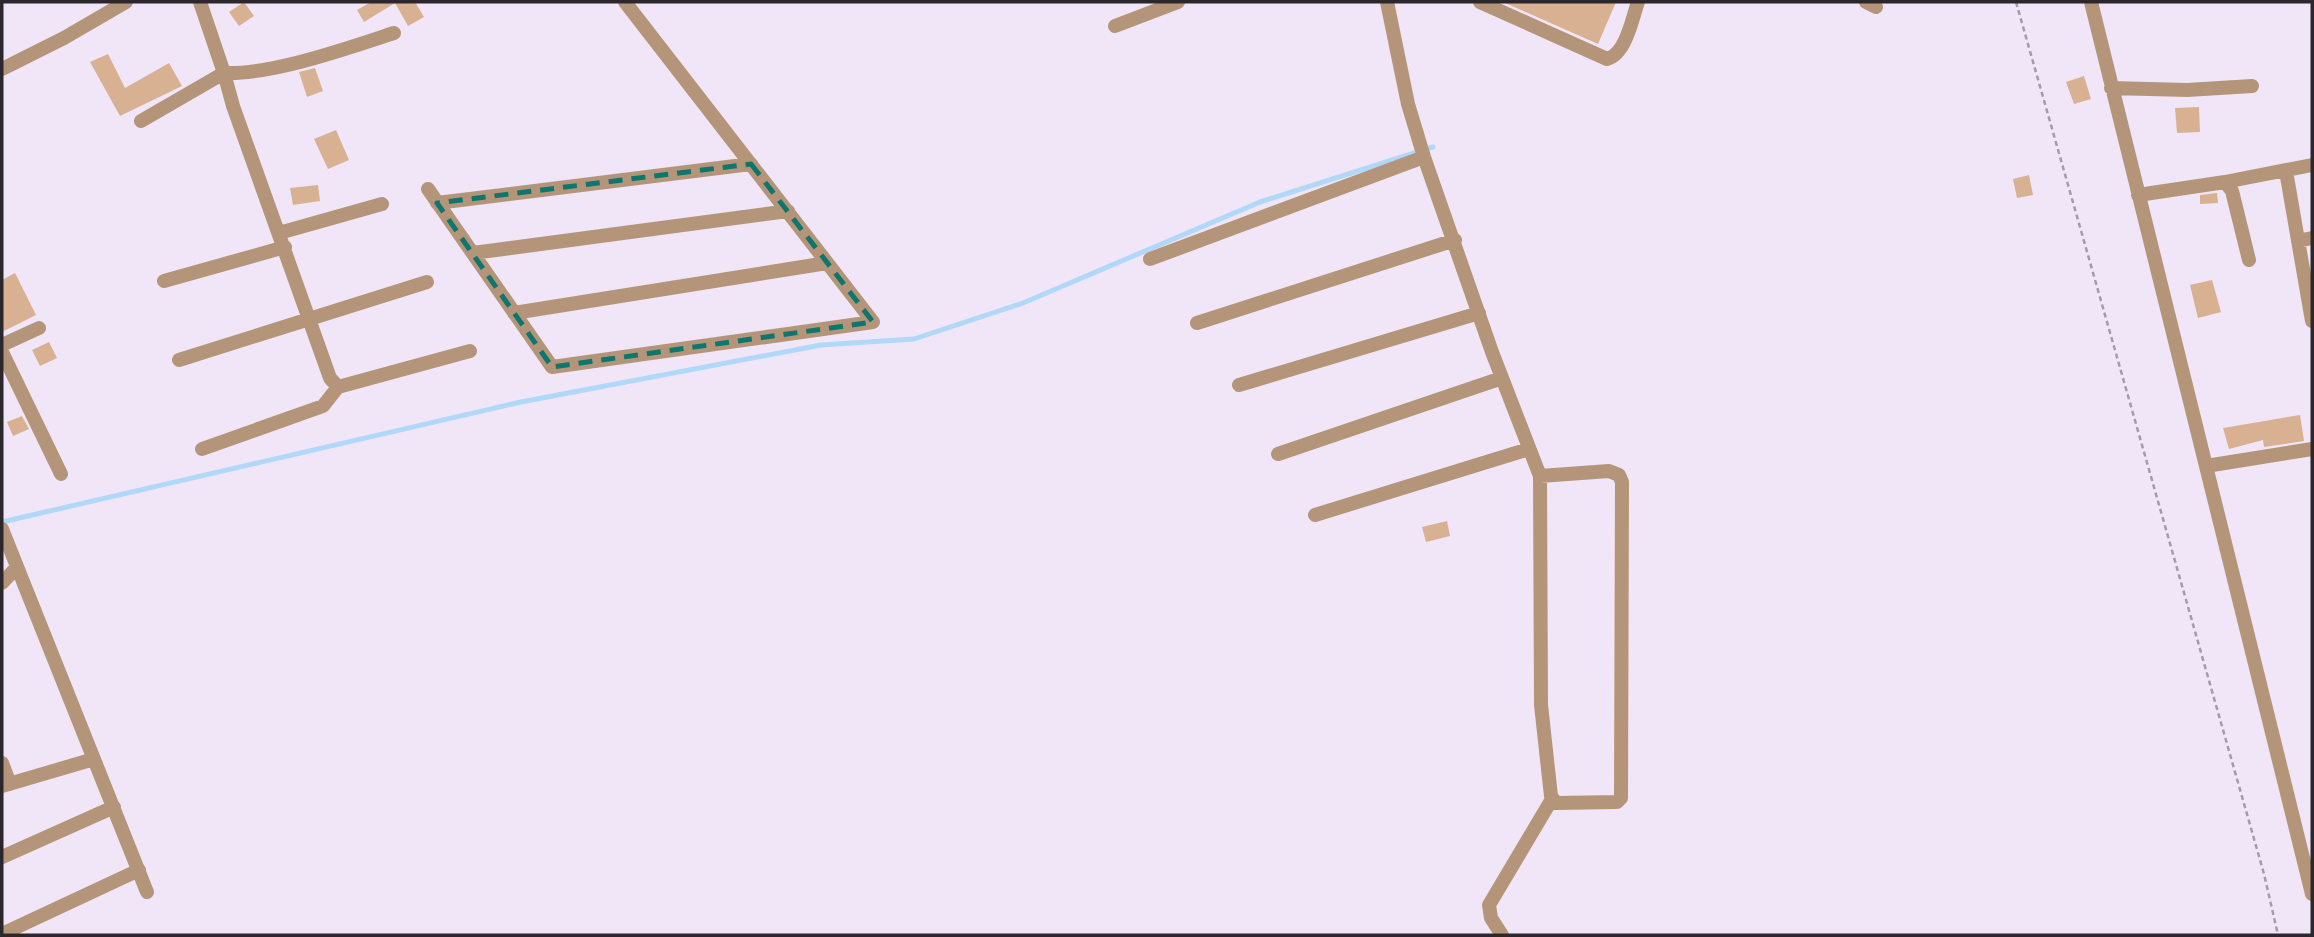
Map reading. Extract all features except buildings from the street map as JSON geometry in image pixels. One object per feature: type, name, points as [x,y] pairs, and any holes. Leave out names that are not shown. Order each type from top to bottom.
[{"type":"street","points":[[2,69],[64,38],[126,2]]},
{"type":"street","points":[[200,2],[225,73],[233,106],[330,378],[338,387]]},
{"type":"street","points":[[428,189],[552,367],[873,323],[625,2]]},
{"type":"street","points":[[1115,26],[1178,2]]},
{"type":"street","points":[[1387,2],[1408,104],[1423,152],[1502,378],[1540,476],[1541,705],[1552,799],[1489,905],[1497,934]]},
{"type":"street","points":[[1480,2],[1607,59],[1615,57],[1621,49],[1638,2]]},
{"type":"street","points":[[2091,2],[2312,894]]},
{"type":"street","points":[[141,121],[225,73],[320,56],[394,33]]},
{"type":"street","points":[[2111,88],[2187,90],[2252,86]]},
{"type":"street","points":[[1150,259],[1423,152]]},
{"type":"street","points":[[437,203],[751,164]]},
{"type":"street","points":[[2138,195],[2312,166]]},
{"type":"street","points":[[2286,171],[2305,240],[2312,321]]},
{"type":"street","points":[[2225,182],[2232,191],[2249,260]]},
{"type":"street","points":[[279,233],[382,204]]},
{"type":"street","points":[[473,253],[788,211]]},
{"type":"street","points":[[1197,323],[1455,240]]},
{"type":"street","points":[[164,281],[285,247]]},
{"type":"street","points":[[514,313],[827,263]]},
{"type":"street","points":[[179,360],[311,321],[427,282]]},
{"type":"street","points":[[1239,385],[1479,313]]},
{"type":"street","points":[[2,345],[39,328]]},
{"type":"street","points":[[202,449],[323,406],[338,387],[470,351]]},
{"type":"street","points":[[2,352],[61,474]]},
{"type":"street","points":[[1278,454],[1502,378]]},
{"type":"street","points":[[1315,515],[1529,449]]},
{"type":"street","points":[[2206,467],[2312,449]]},
{"type":"street","points":[[1540,476],[1609,471],[1619,475],[1622,482],[1621,798],[1617,802],[1574,803],[1556,803],[1552,799]]},
{"type":"street","points":[[2,529],[147,892]]},
{"type":"street","points":[[2,583],[17,567]]},
{"type":"street","points":[[2,763],[6,785],[94,759]]},
{"type":"street","points":[[2,858],[114,807]]},
{"type":"street","points":[[2,934],[139,870]]},
{"type":"path","points":[[2016,2],[2264,873],[2278,935]]},
{"type":"highlighted area","points":[[751,164],[873,322],[552,367],[437,203]]},
{"type":"waterway","points":[[2,522],[521,402],[821,345],[914,339],[1023,303],[1260,202],[1433,147]]}]
